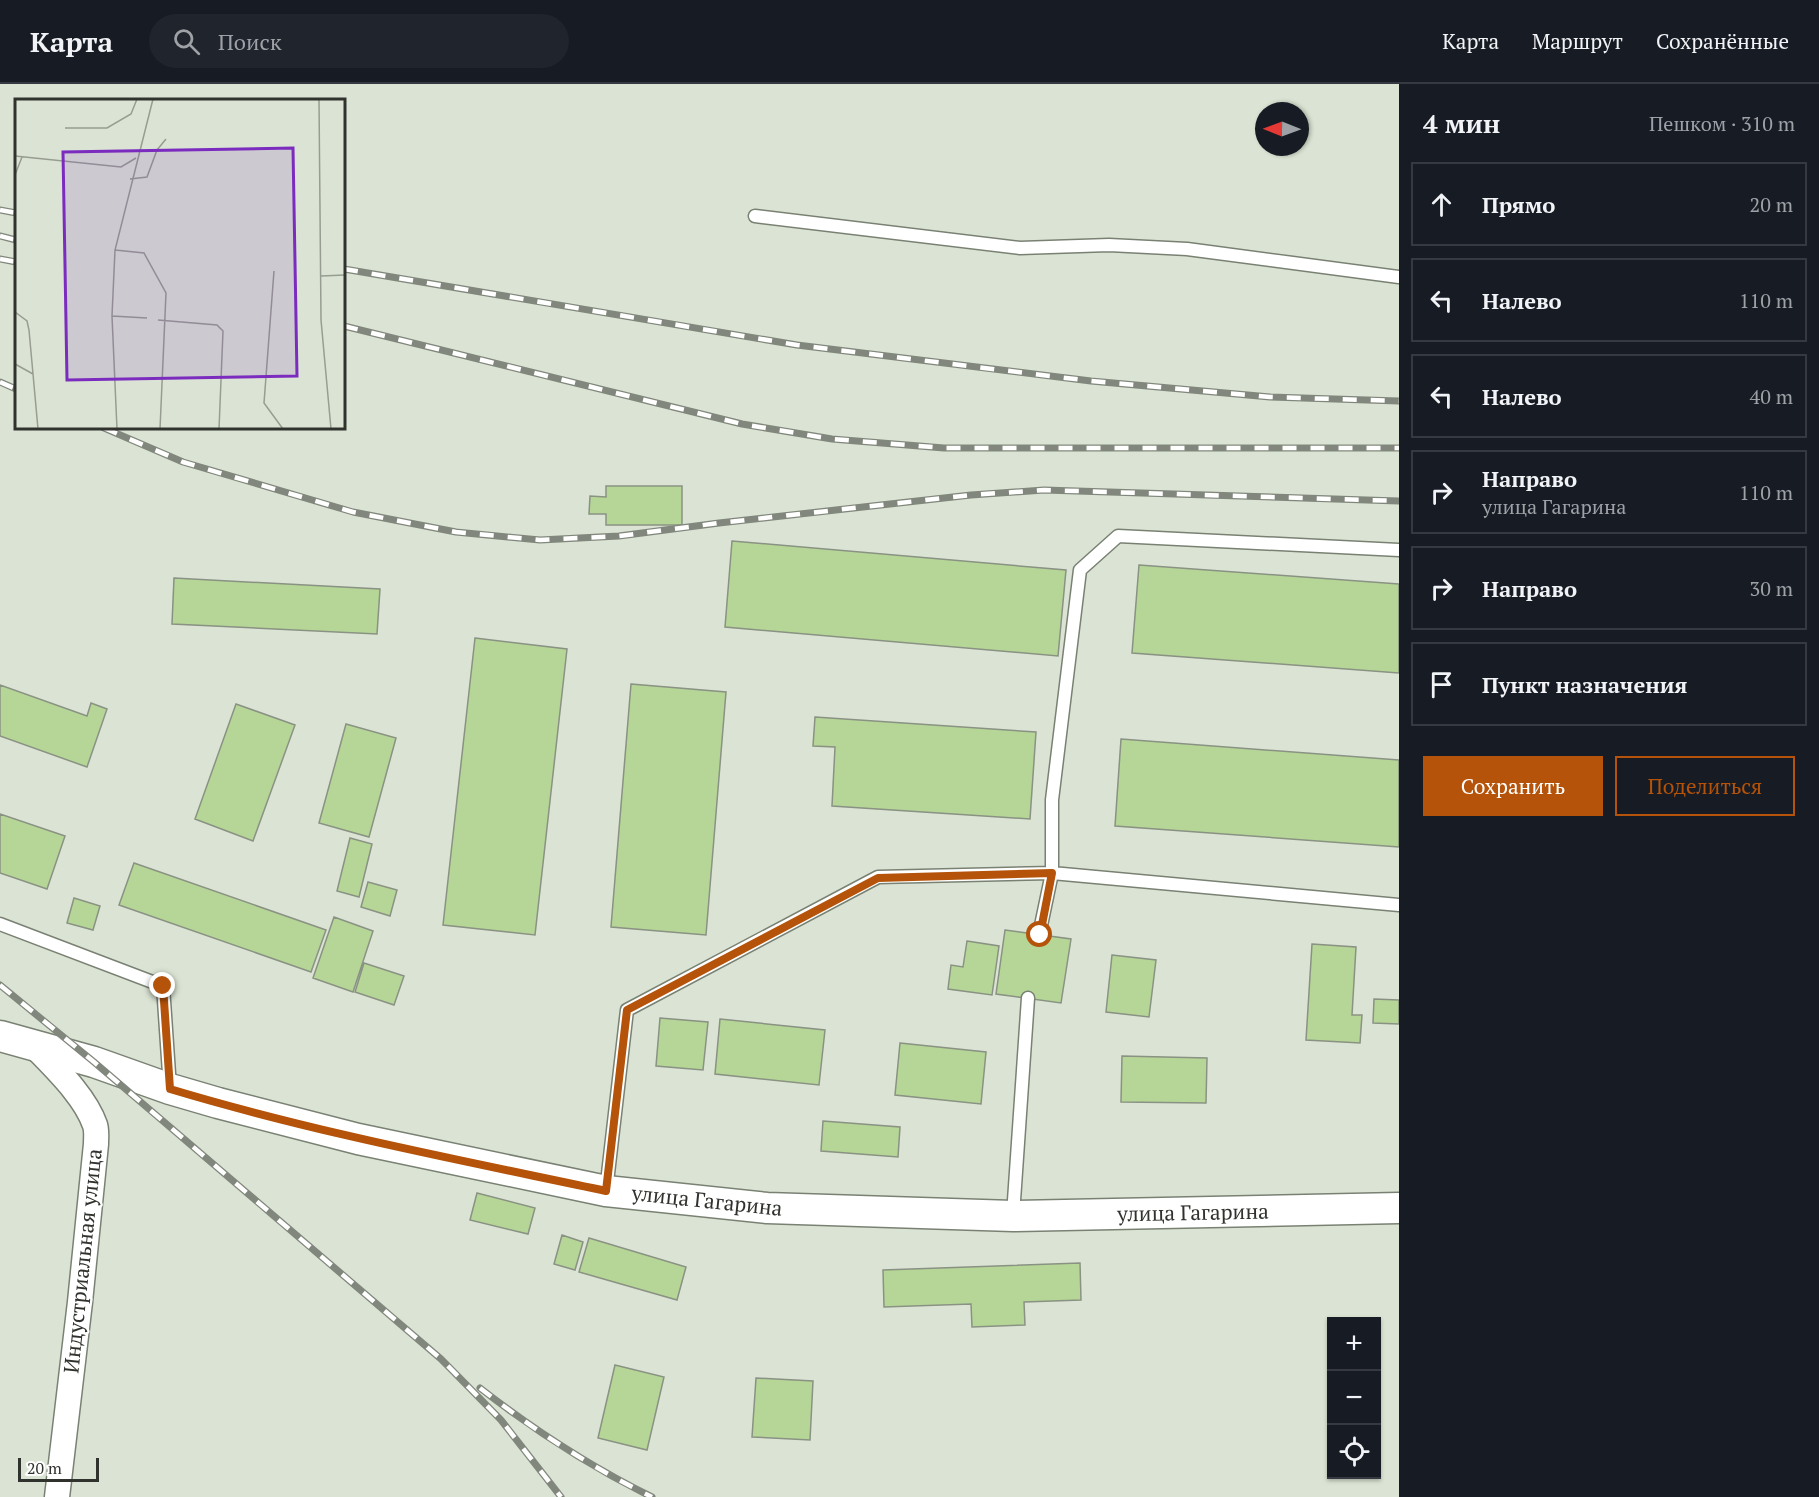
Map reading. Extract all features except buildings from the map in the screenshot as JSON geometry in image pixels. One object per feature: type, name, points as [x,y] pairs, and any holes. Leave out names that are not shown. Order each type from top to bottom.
[{"type":"street","name":"улица Гагарина","points":[[0,1036],[94,1062],[218,1103],[358,1139],[606,1191],[767,1208],[1013,1216],[1399,1208]]},
{"type":"street","name":"Индустриальная улица","points":[[34,1046],[67,1081],[91,1115],[96,1127],[80,1302],[57,1497]]},
{"type":"lane","points":[[755,216],[1020,248],[1109,244],[1187,249],[1399,277]]},
{"type":"lane","points":[[1040,935],[1052,873],[1052,800],[1080,570],[1118,536],[1399,550]]},
{"type":"lane","points":[[606,1191],[627,1010],[878,878],[1052,873],[1399,905]]},
{"type":"lane","points":[[0,924],[163,986],[170,1089]]},
{"type":"lane","points":[[1013,1216],[1028,998]]},
{"type":"railway","points":[[0,210],[15,213]]},
{"type":"railway","points":[[0,236],[15,240]]},
{"type":"railway","points":[[0,259],[15,262]]},
{"type":"railway","points":[[345,269],[797,345],[1091,381],[1270,397],[1399,401]]},
{"type":"railway","points":[[345,326],[742,424],[832,439],[944,448],[1399,448]]},
{"type":"railway","points":[[0,382],[15,389]]},
{"type":"railway","points":[[106,429],[183,462],[353,512],[456,532],[540,540],[619,536],[971,495],[1044,490],[1399,501]]},
{"type":"railway","points":[[0,985],[94,1062],[441,1359],[501,1420],[561,1497]]},
{"type":"railway","points":[[480,1388],[563,1447],[652,1497]]},
{"type":"route","points":[[163,986],[170,1089],[358,1139],[606,1191],[627,1010],[878,878],[1052,873],[1040,935]]}]
